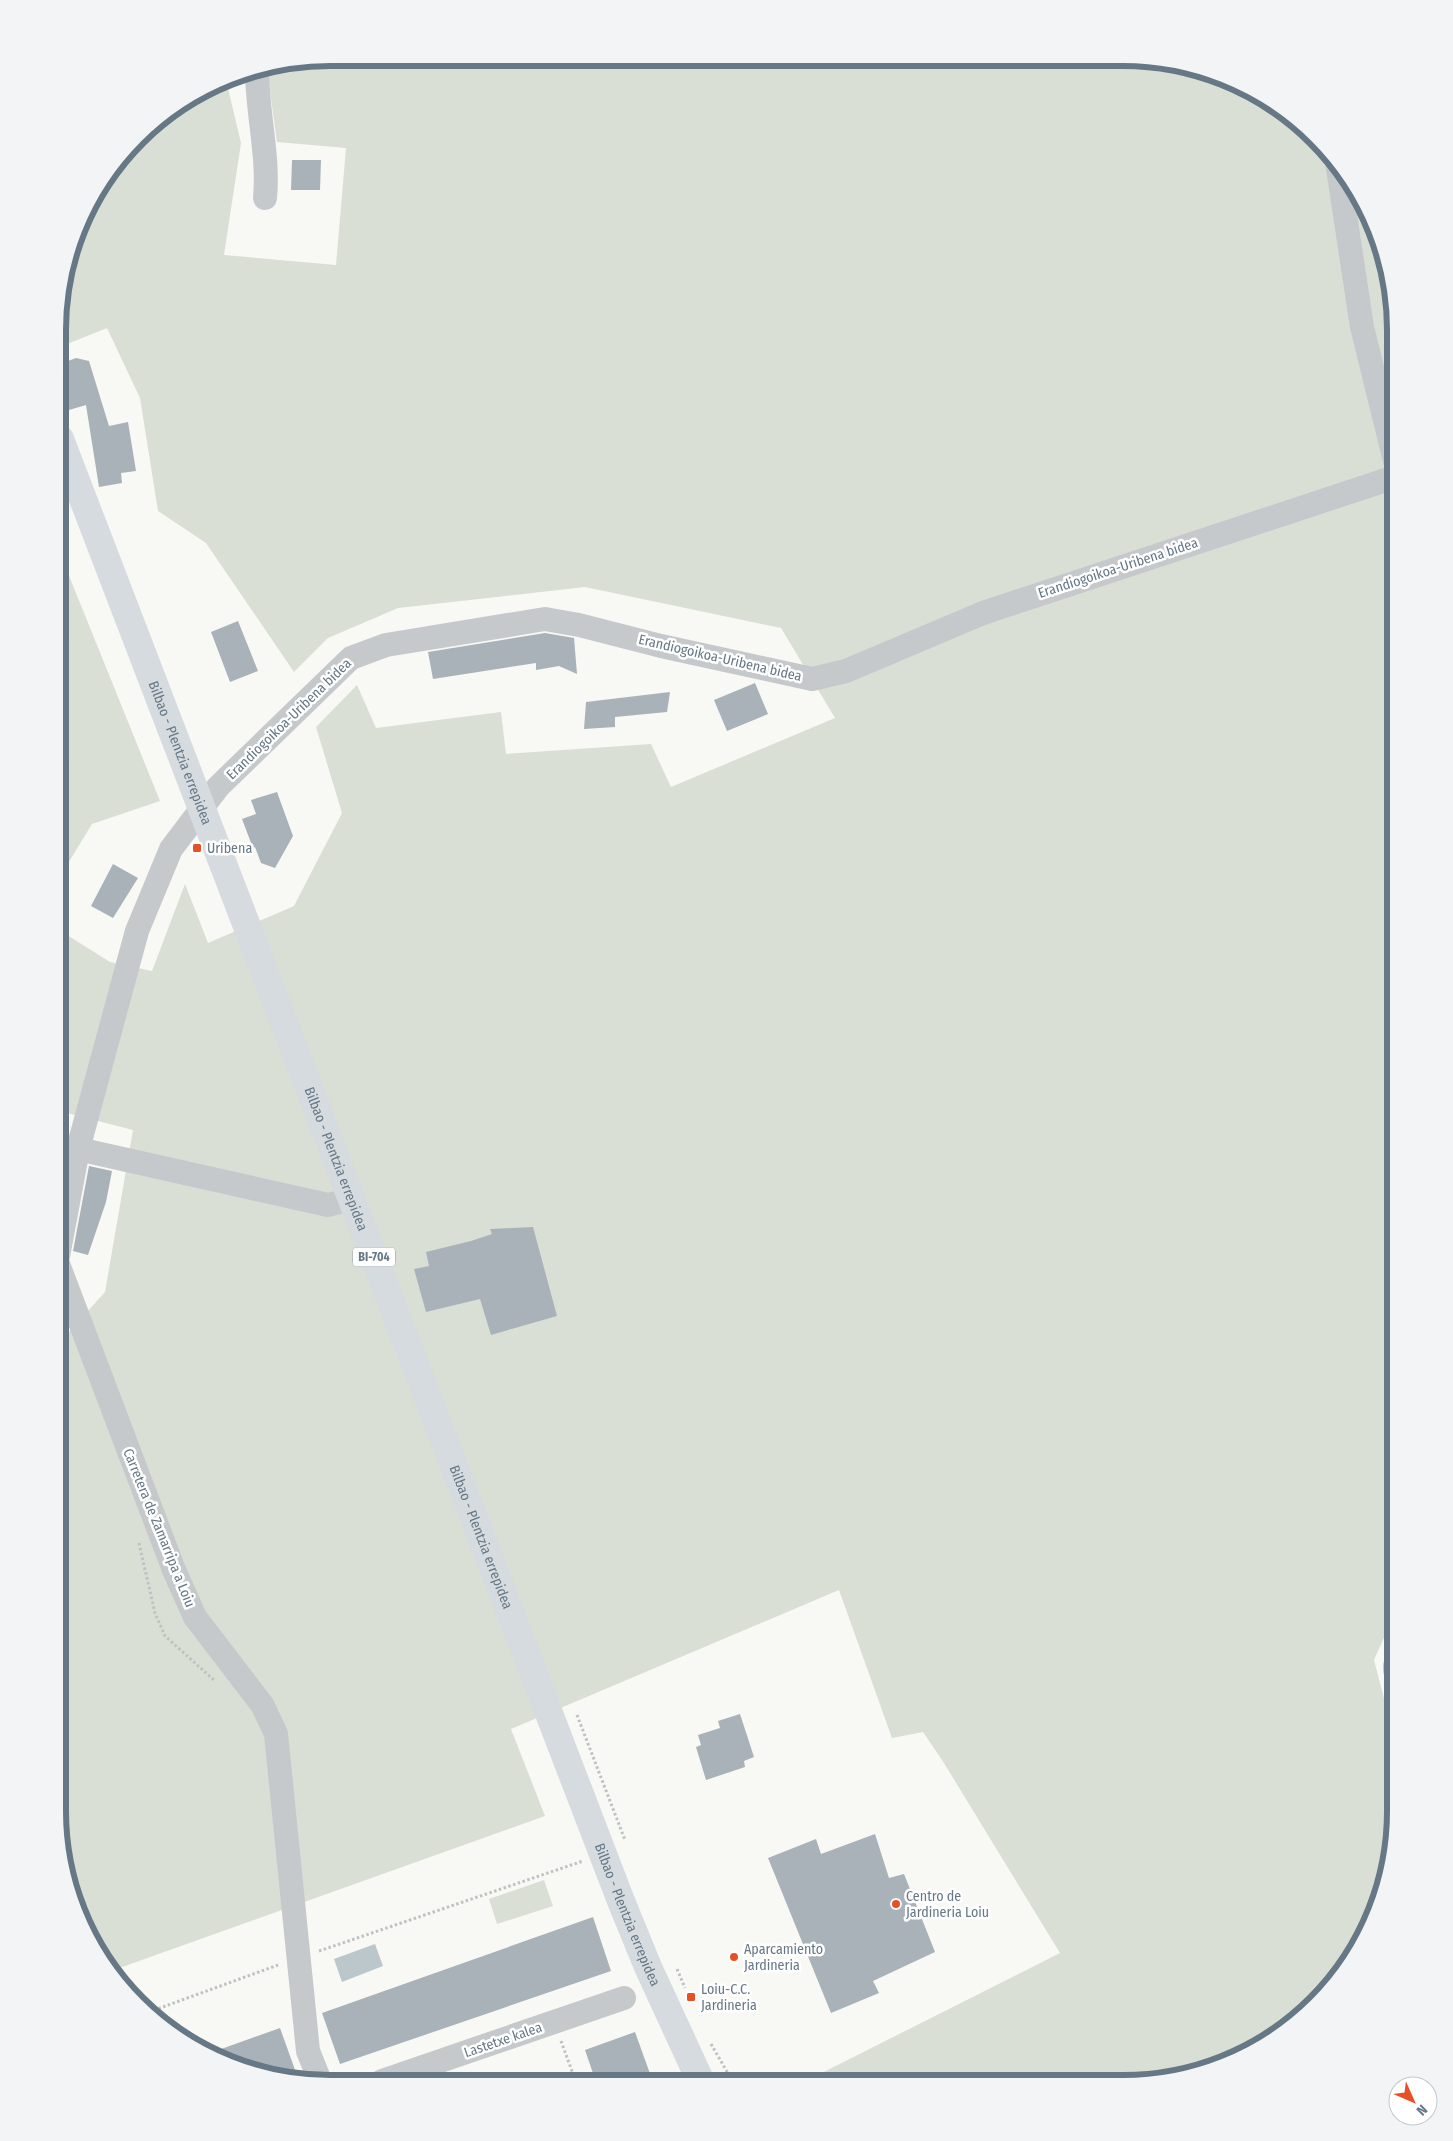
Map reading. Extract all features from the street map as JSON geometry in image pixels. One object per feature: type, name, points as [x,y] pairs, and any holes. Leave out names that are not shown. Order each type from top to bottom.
[{"type":"main road","name":"Bilbao - Plentzia errepidea","points":[[66,455],[200,810],[352,1199],[621,1901],[648,1967],[697,2075]]},
{"type":"street","points":[[257,76],[259,112],[266,157],[267,178],[265,198]]},
{"type":"street","points":[[1340,181],[1362,327],[1387,426]]},
{"type":"street","name":"Erandiogoikoa-Uribena bidea","points":[[66,1213],[78,1149],[137,931],[171,849],[218,787],[350,658],[386,645],[545,619],[580,624],[661,646],[812,679],[846,671],[982,613],[1387,480]]},
{"type":"street","points":[[78,1149],[328,1205],[352,1199]]},
{"type":"street","name":"Carretera de Zamarripa a Loiu","points":[[66,1285],[174,1570],[195,1617],[263,1706],[276,1734],[308,2051],[317,2074]]},
{"type":"street","name":"Lastetxe kalea","points":[[402,2075],[624,1998]]},
{"type":"path","points":[[156,2009],[298,1958],[583,1860]]},
{"type":"path","points":[[554,2022],[573,2075]]},
{"type":"shaded area","points":[[330,66],[1123,66],[1174,71],[1224,86],[1255,102],[1283,121],[1321,156],[1342,184],[1360,214],[1373,245],[1382,279],[1387,330],[1387,1631],[1374,1660],[1387,1710],[1386,1828],[1382,1862],[1373,1896],[1360,1927],[1342,1957],[1321,1985],[1297,2009],[1269,2030],[1239,2048],[1191,2066],[1140,2074],[818,2075],[1060,1953],[944,1763],[923,1732],[892,1738],[839,1590],[511,1729],[545,1816],[119,1968],[93,1927],[80,1896],[71,1862],[66,1811],[66,1335],[105,1292],[133,1130],[66,1113],[66,934],[110,962],[152,971],[185,884],[208,943],[294,906],[342,813],[316,727],[357,685],[376,728],[501,712],[506,754],[651,744],[671,787],[835,718],[781,628],[585,587],[398,608],[328,638],[294,672],[206,543],[158,511],[140,398],[107,328],[66,345],[67,313],[75,262],[86,229],[102,198],[132,156],[156,132],[198,102],[228,87],[241,143],[224,255],[336,265],[346,148],[277,142],[268,74],[279,71]]},
{"type":"shaded area","points":[[66,568],[160,801],[92,824],[66,867]]},
{"type":"shaded area","points":[[544,1880],[553,1906],[497,1924],[489,1899]]},
{"type":"shaded area","points":[[375,1944],[383,1966],[342,1982],[334,1959]]},
{"type":"building","points":[[292,160],[321,160],[320,190],[291,190]]},
{"type":"building","points":[[76,358],[89,361],[109,426],[128,422],[136,471],[121,473],[122,483],[99,487],[86,405],[69,410],[66,401],[66,362]]},
{"type":"building","points":[[238,621],[258,671],[230,682],[211,632]]},
{"type":"building","points":[[545,633],[574,638],[577,674],[559,666],[536,670],[536,663],[433,679],[428,652]]},
{"type":"building","points":[[755,683],[768,714],[727,731],[714,700]]},
{"type":"building","points":[[670,692],[667,712],[615,717],[615,727],[584,729],[586,702]]},
{"type":"building","points":[[277,792],[293,836],[275,868],[261,863],[242,819],[256,814],[251,800]]},
{"type":"building","points":[[113,864],[138,878],[113,918],[91,906]]},
{"type":"building","points":[[89,1166],[112,1171],[106,1202],[88,1255],[73,1251]]},
{"type":"building","points":[[533,1227],[557,1316],[491,1335],[480,1299],[426,1312],[414,1269],[429,1266],[426,1252],[492,1234],[490,1229]]},
{"type":"building","points":[[740,1714],[754,1757],[744,1761],[745,1767],[706,1780],[696,1747],[701,1745],[698,1735],[720,1728],[718,1721]]},
{"type":"building","points":[[875,1834],[889,1878],[904,1874],[935,1952],[873,1981],[879,1993],[831,2013],[768,1858],[816,1839],[821,1854]]},
{"type":"building","points":[[593,1917],[611,1971],[340,2064],[322,2013]]},
{"type":"building","points":[[280,2028],[296,2072],[262,2066],[218,2050]]},
{"type":"building","points":[[635,2032],[650,2075],[594,2075],[585,2050]]},
{"type":"place","name":"Uribena","points":[[197,848]]},
{"type":"place","name":"Centro de Jardineria Loiu","points":[[896,1904]]},
{"type":"place","name":"Aparcamiento Jardineria","points":[[734,1957]]},
{"type":"place","name":"Loiu-C.C. Jardineria","points":[[691,1997]]}]
